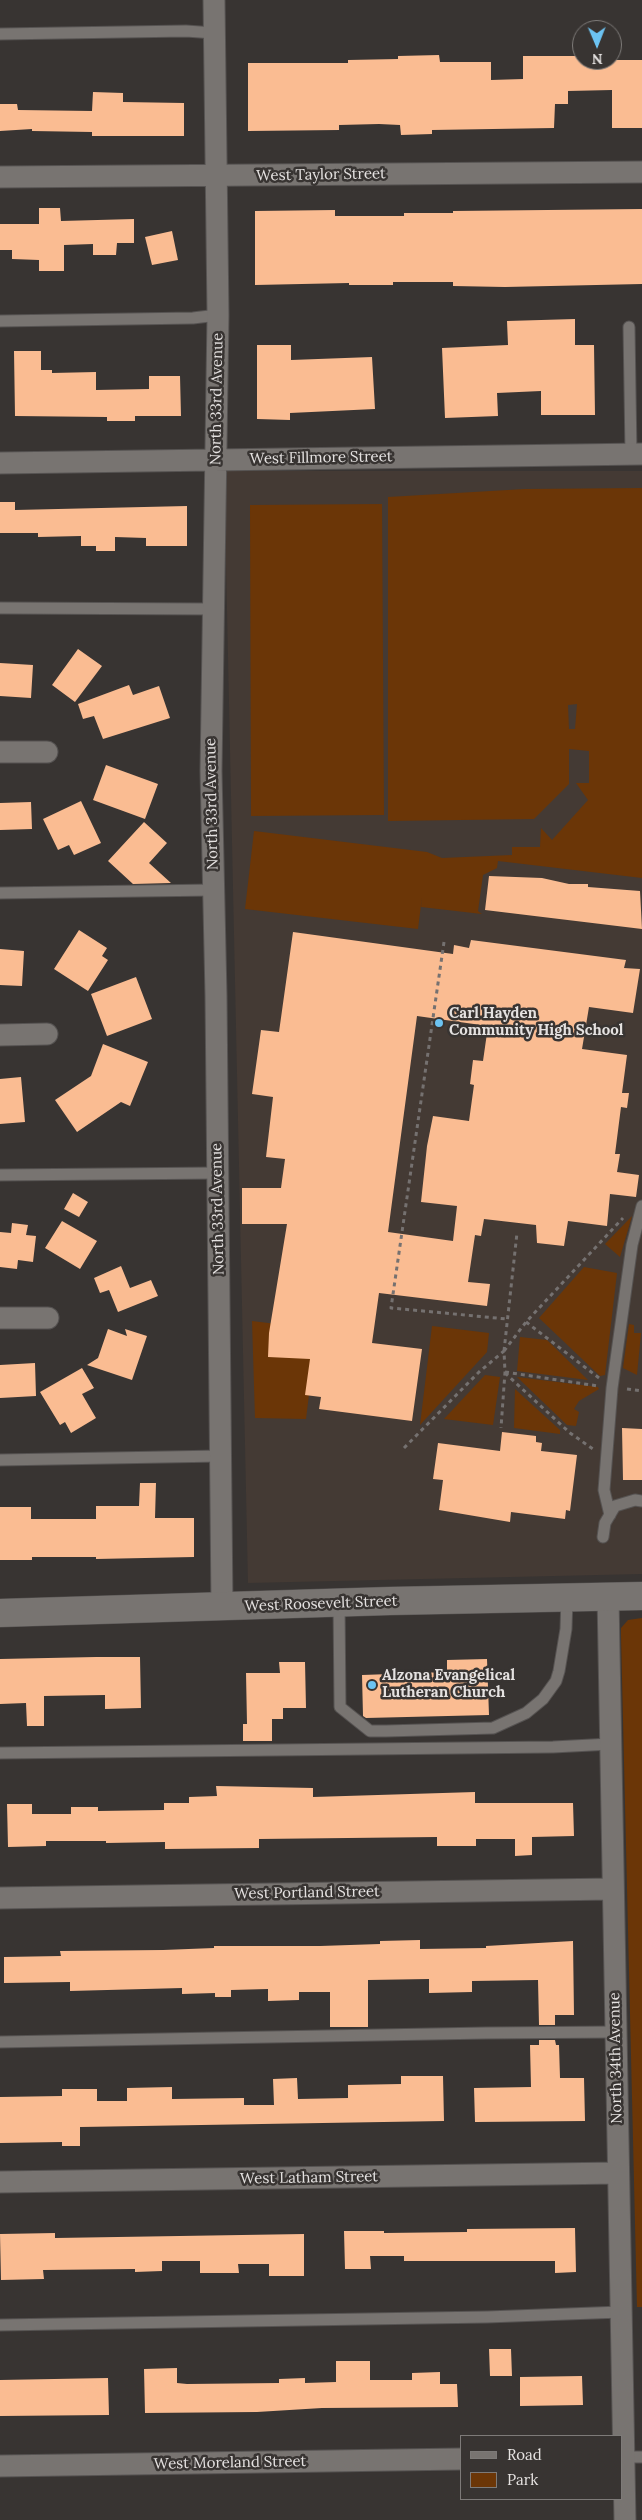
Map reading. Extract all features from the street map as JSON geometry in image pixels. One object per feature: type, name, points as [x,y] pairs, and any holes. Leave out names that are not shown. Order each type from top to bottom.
[{"type":"street","name":"North 33rd Avenue","points":[[214,0],[218,314],[211,771],[218,1173],[222,1607]]},
{"type":"street","name":"West Taylor Street","points":[[0,177],[642,172]]},
{"type":"street","name":"West Fillmore Street","points":[[0,463],[636,454]]},
{"type":"street","points":[[0,752],[47,752]]},
{"type":"street","points":[[0,1035],[47,1034]]},
{"type":"street","points":[[0,1318],[48,1318]]},
{"type":"street","name":"North 34th Avenue","points":[[608,1596],[621,2312],[629,2457],[626,2520]]},
{"type":"street","name":"West Roosevelt Street","points":[[0,1613],[642,1596]]},
{"type":"street","name":"West Portland Street","points":[[0,1898],[613,1889]]},
{"type":"street","name":"West Latham Street","points":[[0,2182],[618,2173]]},
{"type":"street","name":"West Moreland Street","points":[[0,2466],[460,2459]]},
{"type":"lane","points":[[0,34],[186,31],[214,33]]},
{"type":"lane","points":[[0,321],[193,318],[218,314]]},
{"type":"lane","points":[[629,327],[636,454]]},
{"type":"lane","points":[[0,608],[213,608]]},
{"type":"lane","points":[[0,892],[214,890]]},
{"type":"lane","points":[[0,1175],[218,1173]]},
{"type":"lane","points":[[610,1515],[604,1490],[612,1388],[632,1245],[642,1206]]},
{"type":"lane","points":[[0,1460],[220,1456]]},
{"type":"lane","points":[[603,1537],[605,1523],[615,1506],[635,1500],[642,1501]]},
{"type":"lane","points":[[339,1603],[340,1707],[370,1731],[493,1728],[526,1714],[544,1699],[556,1681],[566,1628],[567,1597]]},
{"type":"lane","points":[[0,1753],[553,1747],[611,1744]]},
{"type":"lane","points":[[0,2042],[486,2032],[616,2032]]},
{"type":"lane","points":[[0,2325],[487,2317],[621,2312]]},
{"type":"path","points":[[444,942],[391,1308],[507,1319]]},
{"type":"path","points":[[404,1448],[479,1372],[504,1351],[526,1322],[629,1211]]},
{"type":"path","points":[[501,1428],[505,1372],[504,1351],[517,1233]]},
{"type":"path","points":[[526,1322],[612,1388]]},
{"type":"path","points":[[505,1372],[612,1388]]},
{"type":"path","points":[[505,1372],[570,1433],[606,1458]]},
{"type":"shaded area","name":"Carl Hayden Community High School","points":[[224,471],[642,471],[642,1574],[248,1583]]},
{"type":"green space","points":[[642,488],[642,878],[498,861],[497,868],[483,875],[478,911],[482,914],[421,907],[422,897],[418,929],[245,909],[254,831],[427,852],[442,858],[512,855],[512,847],[540,847],[541,828],[552,840],[588,800],[576,783],[589,783],[589,751],[569,749],[569,784],[534,819],[388,821],[388,497],[525,489]],"holes":[[[577,704],[575,729],[569,729],[568,705]]]},
{"type":"green space","points":[[382,504],[384,815],[251,816],[250,505]]},
{"type":"green space","points":[[632,1216],[620,1257],[605,1244]]},
{"type":"green space","points":[[584,1267],[617,1273],[605,1375],[600,1376],[539,1318]]},
{"type":"green space","points":[[252,1321],[317,1329],[306,1419],[255,1418]]},
{"type":"green space","points":[[629,1324],[634,1325],[634,1333],[641,1333],[637,1375],[623,1368]]},
{"type":"green space","points":[[432,1326],[489,1333],[487,1352],[420,1425]]},
{"type":"green space","points":[[520,1337],[547,1340],[588,1380],[517,1371]]},
{"type":"green space","points":[[485,1375],[500,1377],[493,1425],[444,1419]]},
{"type":"green space","points":[[517,1377],[598,1387],[599,1389],[579,1401],[574,1409],[579,1412],[576,1426],[567,1425]]},
{"type":"green space","points":[[515,1389],[560,1430],[560,1434],[514,1428]]},
{"type":"green space","points":[[642,1618],[642,2307],[637,2307],[621,1628],[628,1620]]},
{"type":"building","points":[[439,55],[440,62],[491,62],[491,80],[523,79],[523,56],[572,56],[572,70],[622,70],[622,60],[642,60],[642,128],[612,128],[612,90],[568,91],[568,104],[555,104],[554,128],[432,130],[432,134],[401,135],[400,125],[379,124],[339,125],[339,130],[248,131],[248,63],[348,63],[348,60],[398,59],[398,56]]},
{"type":"building","points":[[93,92],[123,93],[123,102],[184,103],[184,136],[92,136],[92,132],[32,131],[32,129],[0,131],[0,104],[17,104],[18,110],[92,111]]},
{"type":"building","points":[[39,208],[60,208],[61,221],[134,219],[134,243],[117,243],[116,255],[93,255],[93,244],[64,245],[64,271],[39,271],[39,260],[12,259],[12,250],[0,250],[0,224],[39,224]]},
{"type":"building","points":[[642,209],[642,284],[505,287],[453,286],[453,282],[393,282],[393,285],[349,285],[349,283],[255,285],[255,211],[335,210],[335,216],[404,216],[404,213],[453,213],[453,211]]},
{"type":"building","points":[[172,231],[178,260],[152,265],[145,237]]},
{"type":"building","points":[[575,319],[575,345],[594,345],[595,415],[541,415],[541,391],[497,393],[498,416],[445,418],[442,348],[508,345],[507,321]]},
{"type":"building","points":[[257,345],[291,345],[291,360],[372,357],[375,409],[290,413],[290,420],[257,419]]},
{"type":"building","points":[[14,351],[41,351],[41,370],[52,370],[52,373],[96,372],[96,390],[149,389],[149,376],[180,376],[181,416],[135,416],[135,421],[107,421],[107,417],[15,416]]},
{"type":"building","points":[[0,502],[15,502],[15,510],[187,506],[187,546],[146,546],[146,538],[115,537],[115,551],[96,551],[96,546],[81,546],[81,536],[38,537],[38,533],[0,533]]},
{"type":"building","points":[[78,649],[102,666],[75,702],[52,685]]},
{"type":"building","points":[[0,663],[33,665],[31,698],[0,696]]},
{"type":"building","points":[[129,685],[133,695],[159,686],[170,718],[103,739],[94,716],[83,719],[78,704]]},
{"type":"building","points":[[106,765],[158,784],[145,819],[93,800]]},
{"type":"building","points":[[81,801],[101,843],[74,855],[69,845],[58,850],[43,819]]},
{"type":"building","points":[[31,802],[32,829],[0,830],[0,803]]},
{"type":"building","points":[[144,822],[167,843],[149,863],[171,883],[133,884],[108,861]]},
{"type":"building","points":[[489,876],[542,878],[569,884],[588,884],[588,887],[640,891],[642,929],[485,910]]},
{"type":"building","points":[[79,930],[107,948],[102,956],[108,960],[88,991],[54,969]]},
{"type":"building","points":[[293,932],[453,954],[454,945],[469,948],[471,940],[626,960],[624,968],[640,969],[633,1013],[589,1007],[582,1049],[627,1055],[622,1093],[629,1093],[627,1108],[621,1107],[615,1154],[620,1154],[617,1172],[639,1175],[636,1197],[610,1194],[607,1226],[568,1221],[564,1246],[537,1243],[536,1225],[484,1219],[481,1236],[475,1235],[468,1282],[490,1284],[487,1306],[379,1293],[372,1343],[422,1349],[412,1421],[319,1409],[321,1397],[305,1395],[310,1359],[268,1357],[269,1333],[287,1224],[242,1224],[242,1188],[281,1188],[285,1159],[266,1157],[273,1097],[252,1094],[261,1030],[279,1032]],"holes":[[[417,1016],[488,1026],[483,1061],[473,1060],[470,1084],[474,1085],[469,1121],[433,1116],[427,1146],[421,1202],[457,1206],[453,1241],[388,1232]]]},
{"type":"building","points":[[0,949],[24,951],[22,986],[0,985]]},
{"type":"building","points":[[136,977],[152,1019],[107,1036],[91,994]]},
{"type":"building","points":[[103,1044],[148,1062],[130,1106],[121,1102],[77,1132],[55,1100],[91,1076]]},
{"type":"building","points":[[21,1077],[25,1122],[0,1124],[0,1079]]},
{"type":"building","points":[[73,1193],[88,1202],[79,1217],[64,1209]]},
{"type":"building","points":[[62,1221],[97,1241],[80,1269],[45,1248]]},
{"type":"building","points":[[12,1223],[28,1225],[26,1235],[36,1236],[33,1262],[18,1260],[17,1269],[0,1267],[0,1232],[11,1233]]},
{"type":"building","points":[[121,1266],[130,1288],[151,1280],[158,1296],[118,1312],[109,1290],[100,1293],[94,1278]]},
{"type":"building","points":[[108,1329],[127,1336],[125,1329],[147,1336],[132,1380],[87,1365],[98,1358]]},
{"type":"building","points":[[35,1363],[36,1396],[0,1398],[0,1365]]},
{"type":"building","points":[[82,1368],[94,1388],[82,1394],[96,1418],[71,1433],[65,1422],[60,1425],[40,1392]]},
{"type":"building","points":[[622,1428],[642,1429],[642,1480],[623,1480]]},
{"type":"building","points":[[502,1432],[536,1436],[536,1442],[542,1443],[541,1451],[577,1455],[570,1511],[566,1510],[565,1519],[511,1512],[510,1522],[439,1510],[443,1480],[433,1479],[438,1443],[500,1451]]},
{"type":"building","points":[[140,1483],[156,1483],[155,1518],[194,1518],[194,1557],[96,1559],[96,1557],[32,1557],[32,1560],[0,1560],[0,1507],[31,1507],[31,1519],[96,1519],[96,1506],[139,1506]]},
{"type":"building","points":[[140,1657],[141,1708],[105,1709],[105,1695],[44,1696],[44,1726],[27,1726],[26,1703],[0,1704],[0,1659]]},
{"type":"building","points":[[487,1659],[489,1715],[366,1718],[363,1716],[362,1675],[447,1672],[447,1660]]},
{"type":"building","points":[[279,1662],[305,1662],[306,1708],[283,1708],[283,1719],[272,1719],[272,1741],[243,1741],[243,1724],[247,1724],[246,1673],[280,1673]]},
{"type":"building","points":[[216,1786],[313,1788],[313,1797],[475,1792],[475,1803],[573,1803],[574,1836],[532,1837],[532,1855],[515,1856],[515,1839],[476,1839],[476,1846],[437,1846],[437,1837],[259,1839],[259,1848],[165,1849],[165,1842],[106,1843],[106,1841],[46,1841],[46,1846],[8,1847],[7,1804],[32,1804],[32,1814],[71,1814],[71,1807],[98,1807],[98,1811],[164,1810],[164,1803],[189,1803],[189,1797],[217,1796]]},
{"type":"building","points":[[420,1940],[420,1949],[486,1948],[486,1946],[573,1941],[574,2015],[555,2015],[555,2025],[539,2025],[538,1980],[472,1981],[472,1992],[429,1993],[429,1979],[368,1980],[368,2027],[330,2027],[330,1992],[299,1992],[299,2000],[268,2001],[268,1989],[231,1990],[231,1997],[215,1997],[215,1993],[182,1994],[182,1988],[70,1991],[70,1982],[4,1983],[4,1957],[61,1956],[60,1951],[163,1950],[214,1948],[214,1946],[320,1946],[380,1944],[380,1941]]},
{"type":"building","points":[[539,2040],[555,2040],[556,2045],[559,2045],[560,2078],[584,2078],[585,2121],[475,2122],[474,2088],[531,2087],[530,2045],[539,2045]]},
{"type":"building","points":[[401,2076],[443,2076],[444,2121],[80,2127],[80,2146],[62,2146],[62,2142],[0,2143],[0,2097],[62,2096],[62,2089],[97,2089],[97,2101],[127,2101],[127,2088],[172,2087],[172,2099],[244,2098],[244,2105],[274,2105],[273,2079],[297,2078],[298,2099],[348,2098],[348,2085],[401,2084]]},
{"type":"building","points":[[575,2228],[576,2272],[555,2273],[555,2261],[404,2261],[404,2256],[370,2256],[371,2269],[345,2269],[344,2231],[384,2231],[384,2233],[467,2232],[467,2229]]},
{"type":"building","points":[[55,2233],[55,2238],[304,2234],[304,2276],[269,2276],[269,2264],[238,2264],[239,2273],[200,2273],[200,2261],[162,2261],[162,2271],[135,2272],[135,2269],[43,2270],[44,2279],[1,2280],[0,2234]]},
{"type":"building","points":[[489,2349],[511,2349],[512,2376],[490,2376]]},
{"type":"building","points":[[336,2361],[370,2361],[370,2380],[412,2380],[412,2373],[440,2372],[440,2384],[457,2384],[458,2407],[322,2408],[257,2412],[145,2413],[144,2369],[177,2368],[177,2383],[187,2384],[279,2383],[279,2379],[305,2378],[305,2383],[336,2382]]},
{"type":"building","points":[[582,2376],[583,2405],[520,2406],[520,2377]]},
{"type":"building","points":[[108,2378],[109,2415],[0,2416],[0,2380]]},
{"type":"place","name":"Carl Hayden Community High School","points":[[439,1023]]},
{"type":"place","name":"Alzona Evangelical Lutheran Church","points":[[372,1685]]}]
